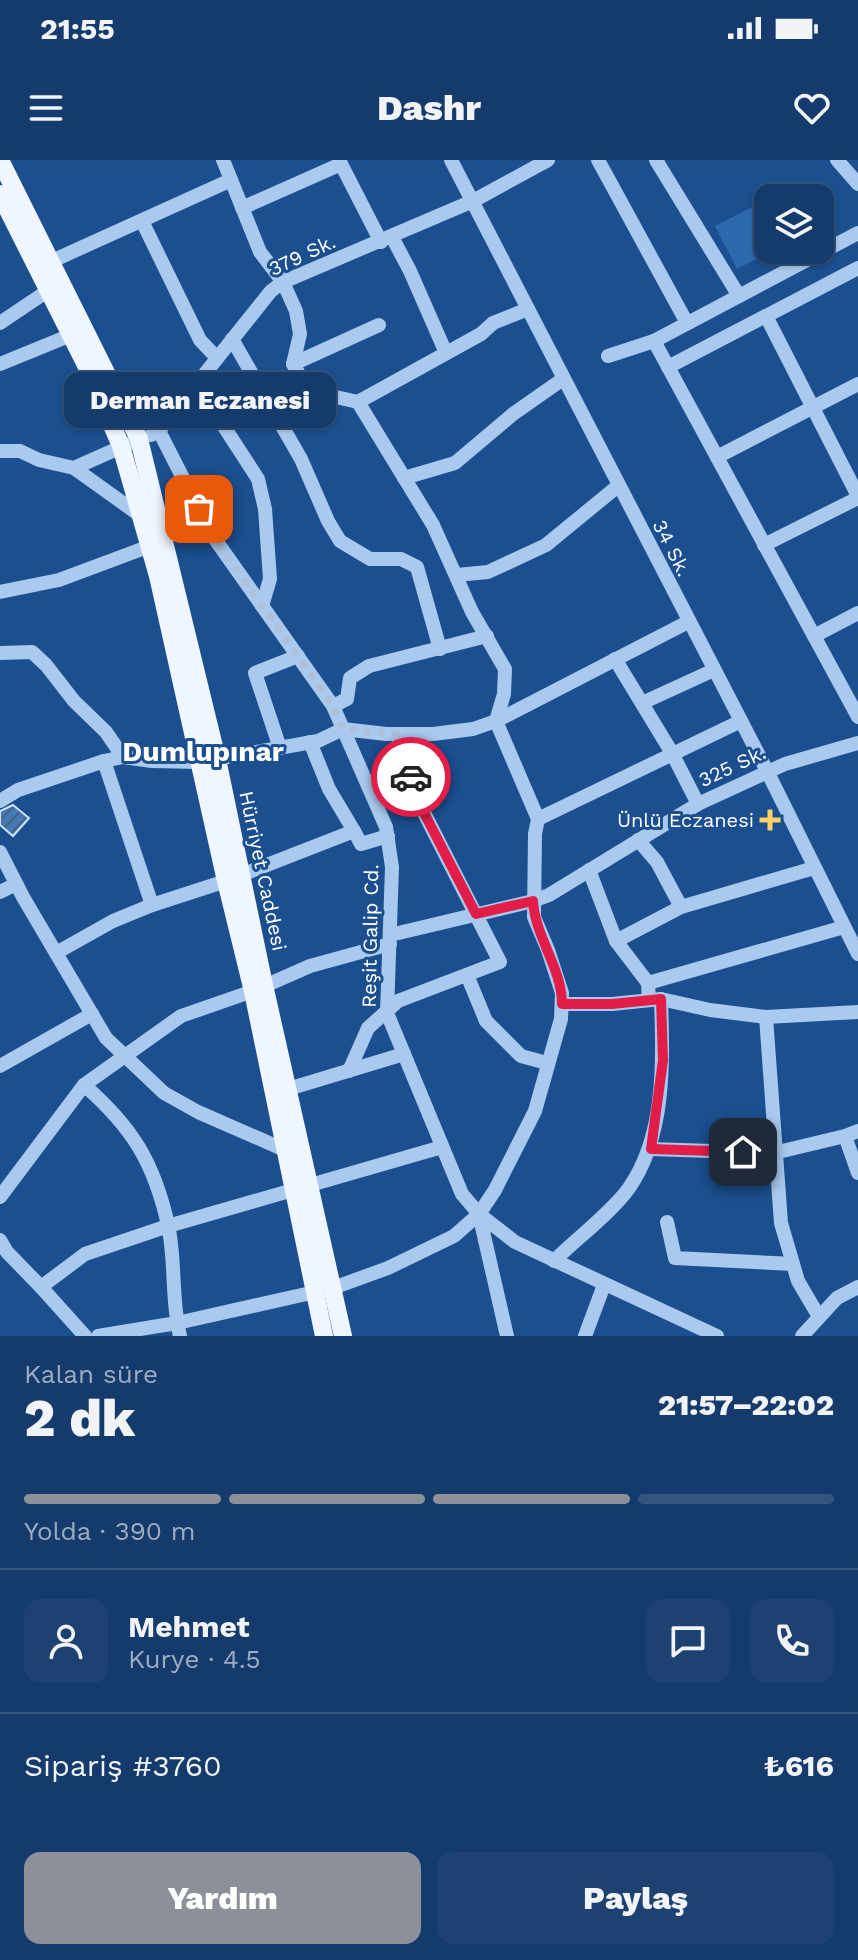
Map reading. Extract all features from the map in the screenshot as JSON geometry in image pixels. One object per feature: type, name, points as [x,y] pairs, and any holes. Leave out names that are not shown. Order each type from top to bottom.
[{"type":"main road","name":"Hürriyet Caddesi","points":[[0,160],[139,439],[258,988],[285,1150],[302,1189]]},
{"type":"main road","name":"Hürriyet Caddesi","points":[[0,194],[71,335],[121,446],[208,761]]},
{"type":"main road","name":"Hürriyet Caddesi","points":[[258,988],[288,1089],[302,1189],[324,1290],[343,1336]]},
{"type":"main road","name":"Hürriyet Caddesi","points":[[324,1290],[324,1336]]},
{"type":"street","points":[[223,160],[260,252],[283,282],[296,311],[300,334],[293,364],[309,391],[358,402],[481,334],[493,323],[528,309]]},
{"type":"street","name":"34 Sk.","points":[[451,160],[767,771],[858,954]]},
{"type":"street","name":"379 Sk.","points":[[74,468],[159,431],[271,291],[283,282],[473,201],[518,167],[548,160]]},
{"type":"street","points":[[598,160],[687,323]]},
{"type":"street","points":[[656,160],[739,296]]},
{"type":"street","points":[[837,160],[858,184]]},
{"type":"street","points":[[242,208],[340,162],[386,240],[410,271],[446,353]]},
{"type":"street","points":[[52,261],[231,180]]},
{"type":"street","points":[[142,221],[200,340],[217,358]]},
{"type":"street","points":[[608,356],[654,341],[858,233]]},
{"type":"street","points":[[668,367],[858,268]]},
{"type":"street","points":[[0,323],[49,290]]},
{"type":"street","points":[[764,545],[858,497],[766,316]]},
{"type":"street","points":[[293,364],[379,325]]},
{"type":"street","points":[[0,364],[71,335]]},
{"type":"street","points":[[232,339],[301,459],[340,541],[370,559],[401,559],[417,567],[440,649]]},
{"type":"street","points":[[654,341],[858,717]]},
{"type":"street","points":[[404,478],[455,463],[513,414],[563,379]]},
{"type":"street","points":[[717,457],[858,384]]},
{"type":"street","points":[[193,388],[221,422],[258,479],[265,509],[270,579],[262,606]]},
{"type":"street","points":[[98,1336],[178,1330],[324,1290],[388,1268],[454,1236],[479,1214],[495,1190],[535,1111],[561,1019],[562,993],[534,917],[538,819],[496,721],[504,694],[505,669],[472,612],[433,525],[358,402]]},
{"type":"street","name":"Reşit Galip Cd.","points":[[159,431],[212,535],[333,706],[386,827],[392,867],[387,1013],[462,1194],[479,1214],[507,1336]]},
{"type":"street","points":[[0,451],[20,451],[39,460],[74,468],[141,516]]},
{"type":"street","points":[[457,575],[488,572],[546,545],[618,486]]},
{"type":"street","points":[[0,592],[59,580],[150,546]]},
{"type":"street","points":[[814,636],[858,613]]},
{"type":"street","points":[[0,801],[18,790],[123,757],[152,761],[208,761],[318,741],[343,729],[433,734],[473,729],[496,721],[688,622]]},
{"type":"street","points":[[333,706],[347,699],[350,678],[369,666],[487,636]]},
{"type":"street","points":[[0,653],[32,652],[74,701],[106,732],[123,757]]},
{"type":"street","points":[[280,748],[255,673],[298,656]]},
{"type":"street","points":[[615,659],[672,753],[698,804]]},
{"type":"street","points":[[642,703],[714,670]]},
{"type":"street","points":[[538,819],[741,721]]},
{"type":"street","points":[[349,1071],[368,1028],[398,1001],[500,962],[418,801],[397,734]]},
{"type":"street","points":[[310,742],[329,789],[361,844],[388,836]]},
{"type":"street","name":"325 Sk.","points":[[0,1197],[84,1085],[129,1059],[181,1016],[390,939],[549,895],[698,804],[785,764],[858,743]]},
{"type":"street","points":[[104,761],[152,905]]},
{"type":"street","points":[[56,953],[113,921],[152,905],[354,831]]},
{"type":"street","points":[[638,840],[657,862],[681,907]]},
{"type":"street","points":[[0,852],[106,1038],[164,1093],[198,1112],[285,1150]]},
{"type":"street","points":[[616,941],[681,907],[814,868]]},
{"type":"street","points":[[554,1261],[628,1190],[651,1149],[663,1060],[655,999],[648,983],[616,941],[589,870]]},
{"type":"street","points":[[0,892],[16,884]]},
{"type":"street","points":[[648,983],[844,927]]},
{"type":"street","points":[[467,975],[486,1021],[521,1056],[547,1063]]},
{"type":"street","points":[[562,1004],[655,999],[766,1017],[858,1012]]},
{"type":"street","points":[[0,1066],[92,1014]]},
{"type":"street","points":[[766,1017],[781,1223],[798,1281],[818,1315]]},
{"type":"street","points":[[288,1089],[404,1054]]},
{"type":"street","points":[[84,1085],[114,1111],[145,1153],[168,1226],[178,1330]]},
{"type":"street","points":[[651,1149],[774,1153],[852,1134],[858,1173]]},
{"type":"street","points":[[41,1287],[85,1254],[168,1226],[442,1147]]},
{"type":"street","points":[[479,1214],[515,1242],[717,1336]]},
{"type":"street","points":[[667,1222],[675,1258],[793,1264]]},
{"type":"street","points":[[0,1240],[7,1252],[85,1336]]},
{"type":"street","points":[[585,1336],[604,1285]]},
{"type":"street","points":[[802,1336],[818,1315],[837,1298],[858,1287]]},
{"type":"shaded area","points":[[754,206],[754,260],[737,269],[715,226]]},
{"type":"building","points":[[13,805],[29,818],[13,836],[0,825],[0,811]]},
{"type":"way so far","points":[[199,509],[212,535],[333,706],[343,729],[397,734],[411,777]]},
{"type":"place","name":"Derman Eczanesi","points":[[199,509]]},
{"type":"place","name":"Ünlü Eczanesi","points":[[770,820]]},
{"type":"district","name":"Dumlupınar","points":[[203,751]]},
{"type":"route","points":[[411,777],[418,801],[476,914],[533,901],[534,917],[562,993],[562,1004],[612,1004],[661,999],[663,1060],[651,1149],[743,1152]]}]
